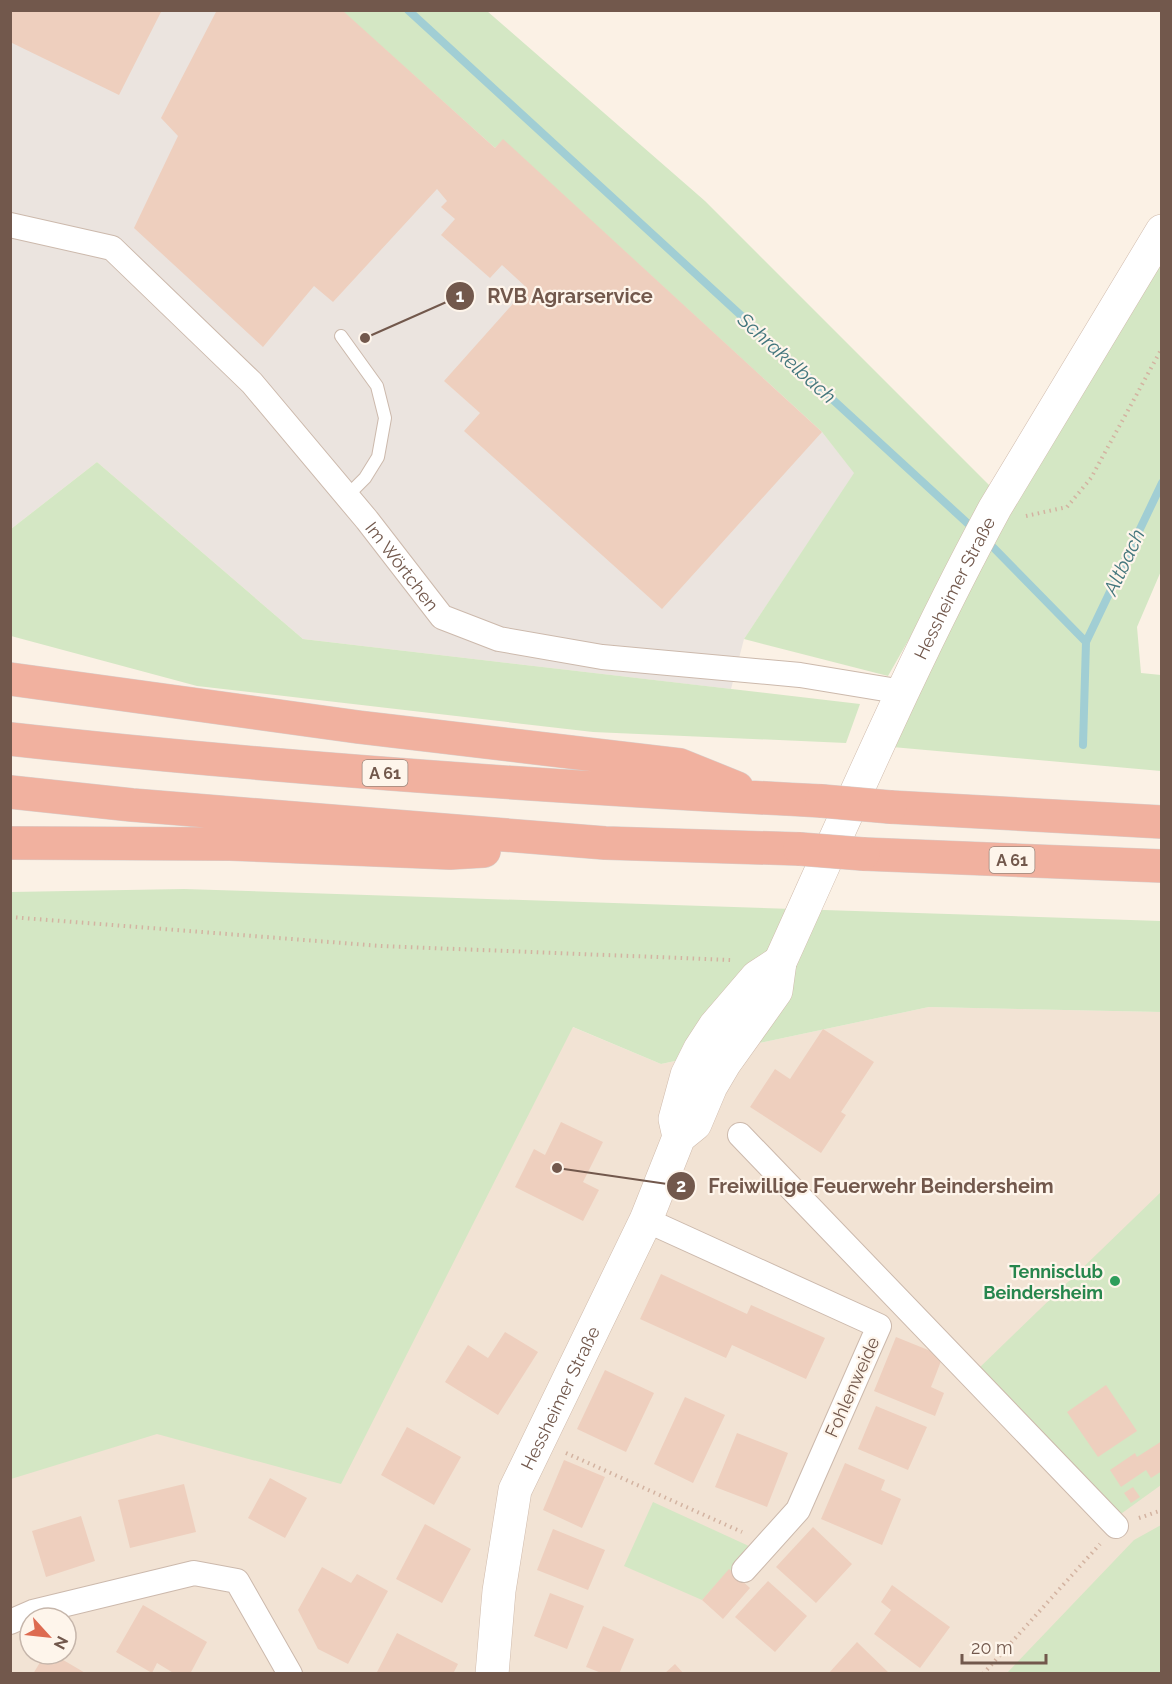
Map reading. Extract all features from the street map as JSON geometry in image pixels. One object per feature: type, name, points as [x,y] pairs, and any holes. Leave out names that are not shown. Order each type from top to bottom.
[{"type":"highway","points":[[20,677],[358,727],[680,765],[761,798]]},
{"type":"highway","name":"A 61","points":[[10,739],[168,756],[556,786],[1161,822]]},
{"type":"highway","name":"A 61","points":[[10,792],[132,805],[605,843],[800,849],[863,854],[1161,866]]},
{"type":"highway","name":"A 61","points":[[10,843],[230,844],[450,853],[605,843]]},
{"type":"street","name":"Im Wörtchen","points":[[10,225],[112,248],[252,383],[347,496],[442,617],[499,639],[602,657],[800,675],[903,692]]},
{"type":"street","name":"Hessheimer Straße","points":[[497,1672],[499,1591],[515,1490],[646,1221],[679,1137],[675,1119],[687,1075],[715,1026],[757,977],[780,962],[903,692],[987,522],[1161,231]]},
{"type":"street","points":[[740,1135],[1116,1526]]},
{"type":"street","name":"Fohlenweide","points":[[646,1221],[879,1326],[798,1510],[744,1570]]},
{"type":"street","points":[[858,1317],[893,1296]]},
{"type":"street","points":[[10,1622],[33,1612],[194,1573],[237,1581],[290,1674]]},
{"type":"lane","points":[[341,336],[377,386],[385,418],[378,457],[365,478],[347,496]]},
{"type":"path","points":[[1024,517],[1067,507],[1091,478],[1161,348]]},
{"type":"path","points":[[10,917],[381,946],[733,960]]},
{"type":"path","points":[[540,1441],[768,1544]]},
{"type":"path","points":[[983,1674],[1116,1526]]},
{"type":"shaded area","points":[[11,11],[342,11],[495,148],[503,139],[822,432],[855,473],[744,639],[731,689],[303,639],[97,462],[11,529]]},
{"type":"shaded area","points":[[458,979],[661,1064],[929,1007],[1161,1012],[1161,1673],[11,1674],[11,1166]]},
{"type":"green space","points":[[342,11],[487,11],[705,201],[994,490],[888,676],[744,639],[854,473],[822,432],[503,140],[495,148]]},
{"type":"green space","points":[[1161,249],[1161,571],[1137,627],[1141,673],[1161,675],[1161,771],[881,746],[925,647]]},
{"type":"green space","points":[[97,462],[303,639],[860,704],[846,743],[593,732],[197,686],[11,636],[11,529]]},
{"type":"green space","points":[[184,889],[1161,921],[1161,1012],[929,1007],[661,1064],[573,1027],[341,1484],[157,1434],[11,1479],[11,892]]},
{"type":"green space","name":"Tennisclub Beindersheim","points":[[1161,1192],[1161,1485],[1118,1516],[977,1370]]},
{"type":"green space","points":[[653,1502],[751,1547],[732,1572],[729,1570],[702,1600],[624,1566]]},
{"type":"green space","points":[[1161,1525],[1161,1673],[1007,1673],[1134,1540]]},
{"type":"building","points":[[10,10],[162,10],[119,95],[10,42]]},
{"type":"building","points":[[217,10],[342,10],[495,148],[503,139],[822,432],[662,609],[464,431],[480,413],[444,381],[527,288],[502,265],[490,278],[441,235],[455,219],[441,207],[447,201],[437,189],[333,302],[314,286],[263,347],[134,228],[178,136],[161,118]]},
{"type":"building","points":[[823,1029],[874,1062],[841,1112],[846,1115],[821,1153],[750,1107],[775,1069],[790,1079]]},
{"type":"building","points":[[561,1122],[603,1142],[583,1182],[599,1190],[583,1221],[515,1187],[534,1149],[545,1155]]},
{"type":"building","points":[[661,1274],[747,1314],[751,1305],[825,1338],[806,1379],[732,1345],[726,1358],[640,1319]]},
{"type":"building","points":[[505,1332],[538,1352],[498,1415],[445,1382],[468,1345],[488,1358]]},
{"type":"building","points":[[896,1337],[943,1356],[931,1387],[944,1393],[935,1416],[874,1391]]},
{"type":"building","points":[[605,1370],[654,1393],[626,1452],[577,1429]]},
{"type":"building","points":[[1106,1385],[1137,1431],[1098,1457],[1067,1412]]},
{"type":"building","points":[[685,1397],[725,1415],[693,1483],[654,1464]]},
{"type":"building","points":[[876,1406],[927,1427],[908,1470],[858,1449]]},
{"type":"building","points":[[407,1427],[461,1457],[434,1505],[381,1475]]},
{"type":"building","points":[[737,1433],[788,1453],[767,1507],[715,1487]]},
{"type":"building","points":[[1162,1441],[1162,1471],[1151,1478],[1146,1470],[1121,1487],[1110,1470],[1135,1453],[1137,1457]]},
{"type":"building","points":[[564,1460],[605,1477],[582,1528],[543,1510]]},
{"type":"building","points":[[845,1463],[885,1480],[881,1490],[901,1499],[882,1545],[821,1519]]},
{"type":"building","points":[[270,1478],[307,1498],[285,1538],[248,1518]]},
{"type":"building","points":[[184,1484],[196,1532],[130,1548],[118,1500]]},
{"type":"building","points":[[1133,1487],[1140,1497],[1131,1503],[1124,1493]]},
{"type":"building","points":[[81,1516],[95,1561],[46,1577],[32,1531]]},
{"type":"building","points":[[425,1524],[471,1549],[442,1603],[396,1579]]},
{"type":"building","points":[[813,1527],[852,1564],[816,1603],[776,1567]]},
{"type":"building","points":[[553,1529],[605,1550],[588,1590],[537,1570]]},
{"type":"building","points":[[322,1567],[351,1583],[357,1574],[388,1591],[348,1664],[318,1649],[298,1610]]},
{"type":"building","points":[[729,1569],[750,1588],[723,1619],[702,1600]]},
{"type":"building","points":[[768,1581],[807,1616],[775,1652],[735,1617]]},
{"type":"building","points":[[892,1585],[950,1627],[920,1668],[874,1634],[891,1610],[881,1602]]},
{"type":"building","points":[[550,1593],[584,1606],[567,1649],[534,1636]]},
{"type":"building","points":[[143,1605],[207,1642],[190,1674],[175,1674],[157,1663],[152,1673],[116,1652]]},
{"type":"building","points":[[603,1626],[634,1639],[619,1674],[604,1674],[586,1667]]},
{"type":"building","points":[[397,1633],[458,1664],[453,1674],[376,1674]]},
{"type":"building","points":[[857,1642],[890,1674],[828,1674]]},
{"type":"building","points":[[675,1664],[684,1674],[664,1674]]},
{"type":"building","points":[[38,1666],[73,1666],[87,1674],[33,1674]]},
{"type":"waterway","name":"Schrakelbach","points":[[408,10],[976,531]]},
{"type":"waterway","name":"Altbach","points":[[1086,642],[1162,483]]},
{"type":"waterway","name":"Schrakelbach","points":[[986,540],[1086,642],[1083,745]]},
{"type":"place","name":"RVB Agrarservice","points":[[365,338]]},
{"type":"place","name":"Freiwillige Feuerwehr Beindersheim","points":[[557,1168]]},
{"type":"place","name":"Tennisclub Beindersheim","points":[[1115,1281]]}]
